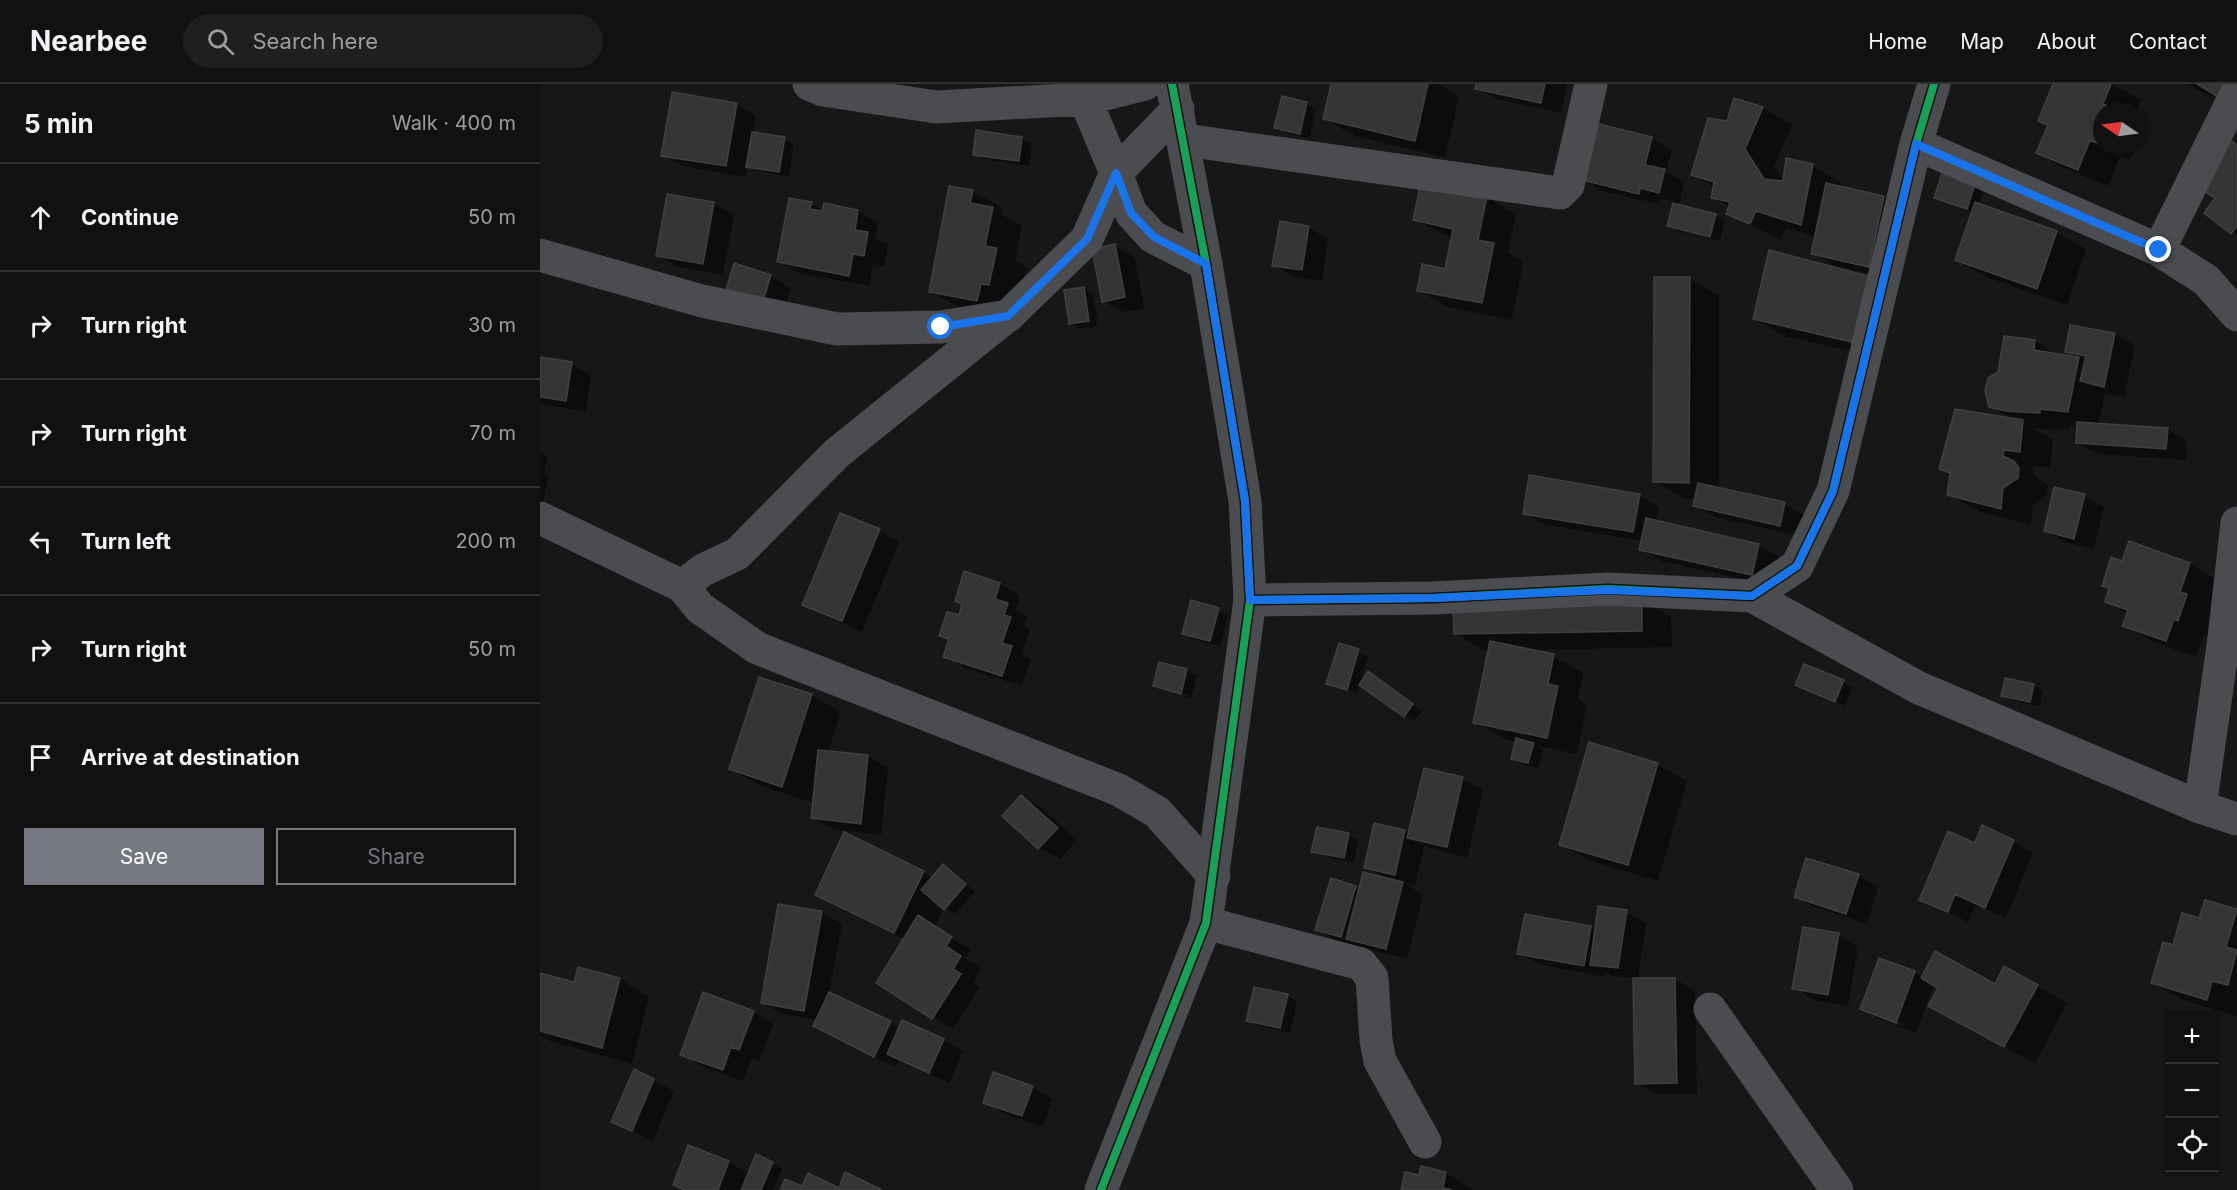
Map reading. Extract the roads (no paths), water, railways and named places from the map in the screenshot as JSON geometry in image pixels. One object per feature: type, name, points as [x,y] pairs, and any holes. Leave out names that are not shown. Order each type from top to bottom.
[{"type":"street","points":[[809,84],[823,90],[936,107],[1085,99],[1144,84]]},
{"type":"street","points":[[1185,140],[1560,193],[1568,184],[1591,84]]},
{"type":"street","points":[[1752,596],[1797,566],[1833,491],[1916,144],[1934,84]]},
{"type":"street","points":[[2159,250],[2237,92]]},
{"type":"street","points":[[1101,1190],[1206,923],[1250,600],[1245,501],[1185,140],[1175,96]]},
{"type":"street","points":[[682,586],[704,570],[737,554],[837,453],[1008,316],[1087,239],[1116,173],[1175,96]]},
{"type":"street","points":[[1085,99],[1131,213],[1154,237],[1206,264]]},
{"type":"street","points":[[1916,144],[2159,250],[2206,280],[2237,315]]},
{"type":"street","points":[[540,255],[702,301],[837,329],[941,327],[1008,316]]},
{"type":"street","points":[[540,518],[682,586],[700,608],[757,648],[1119,790],[1157,812],[1214,876]]},
{"type":"street","points":[[2200,807],[2223,646],[2237,523]]},
{"type":"street","points":[[1250,600],[1433,598],[1608,590],[1752,596],[1919,688],[2200,807],[2237,819]]},
{"type":"street","points":[[1206,923],[1361,964],[1367,969],[1372,978],[1376,1040],[1380,1061],[1425,1142]]},
{"type":"street","points":[[1710,1009],[1837,1190]]}]
